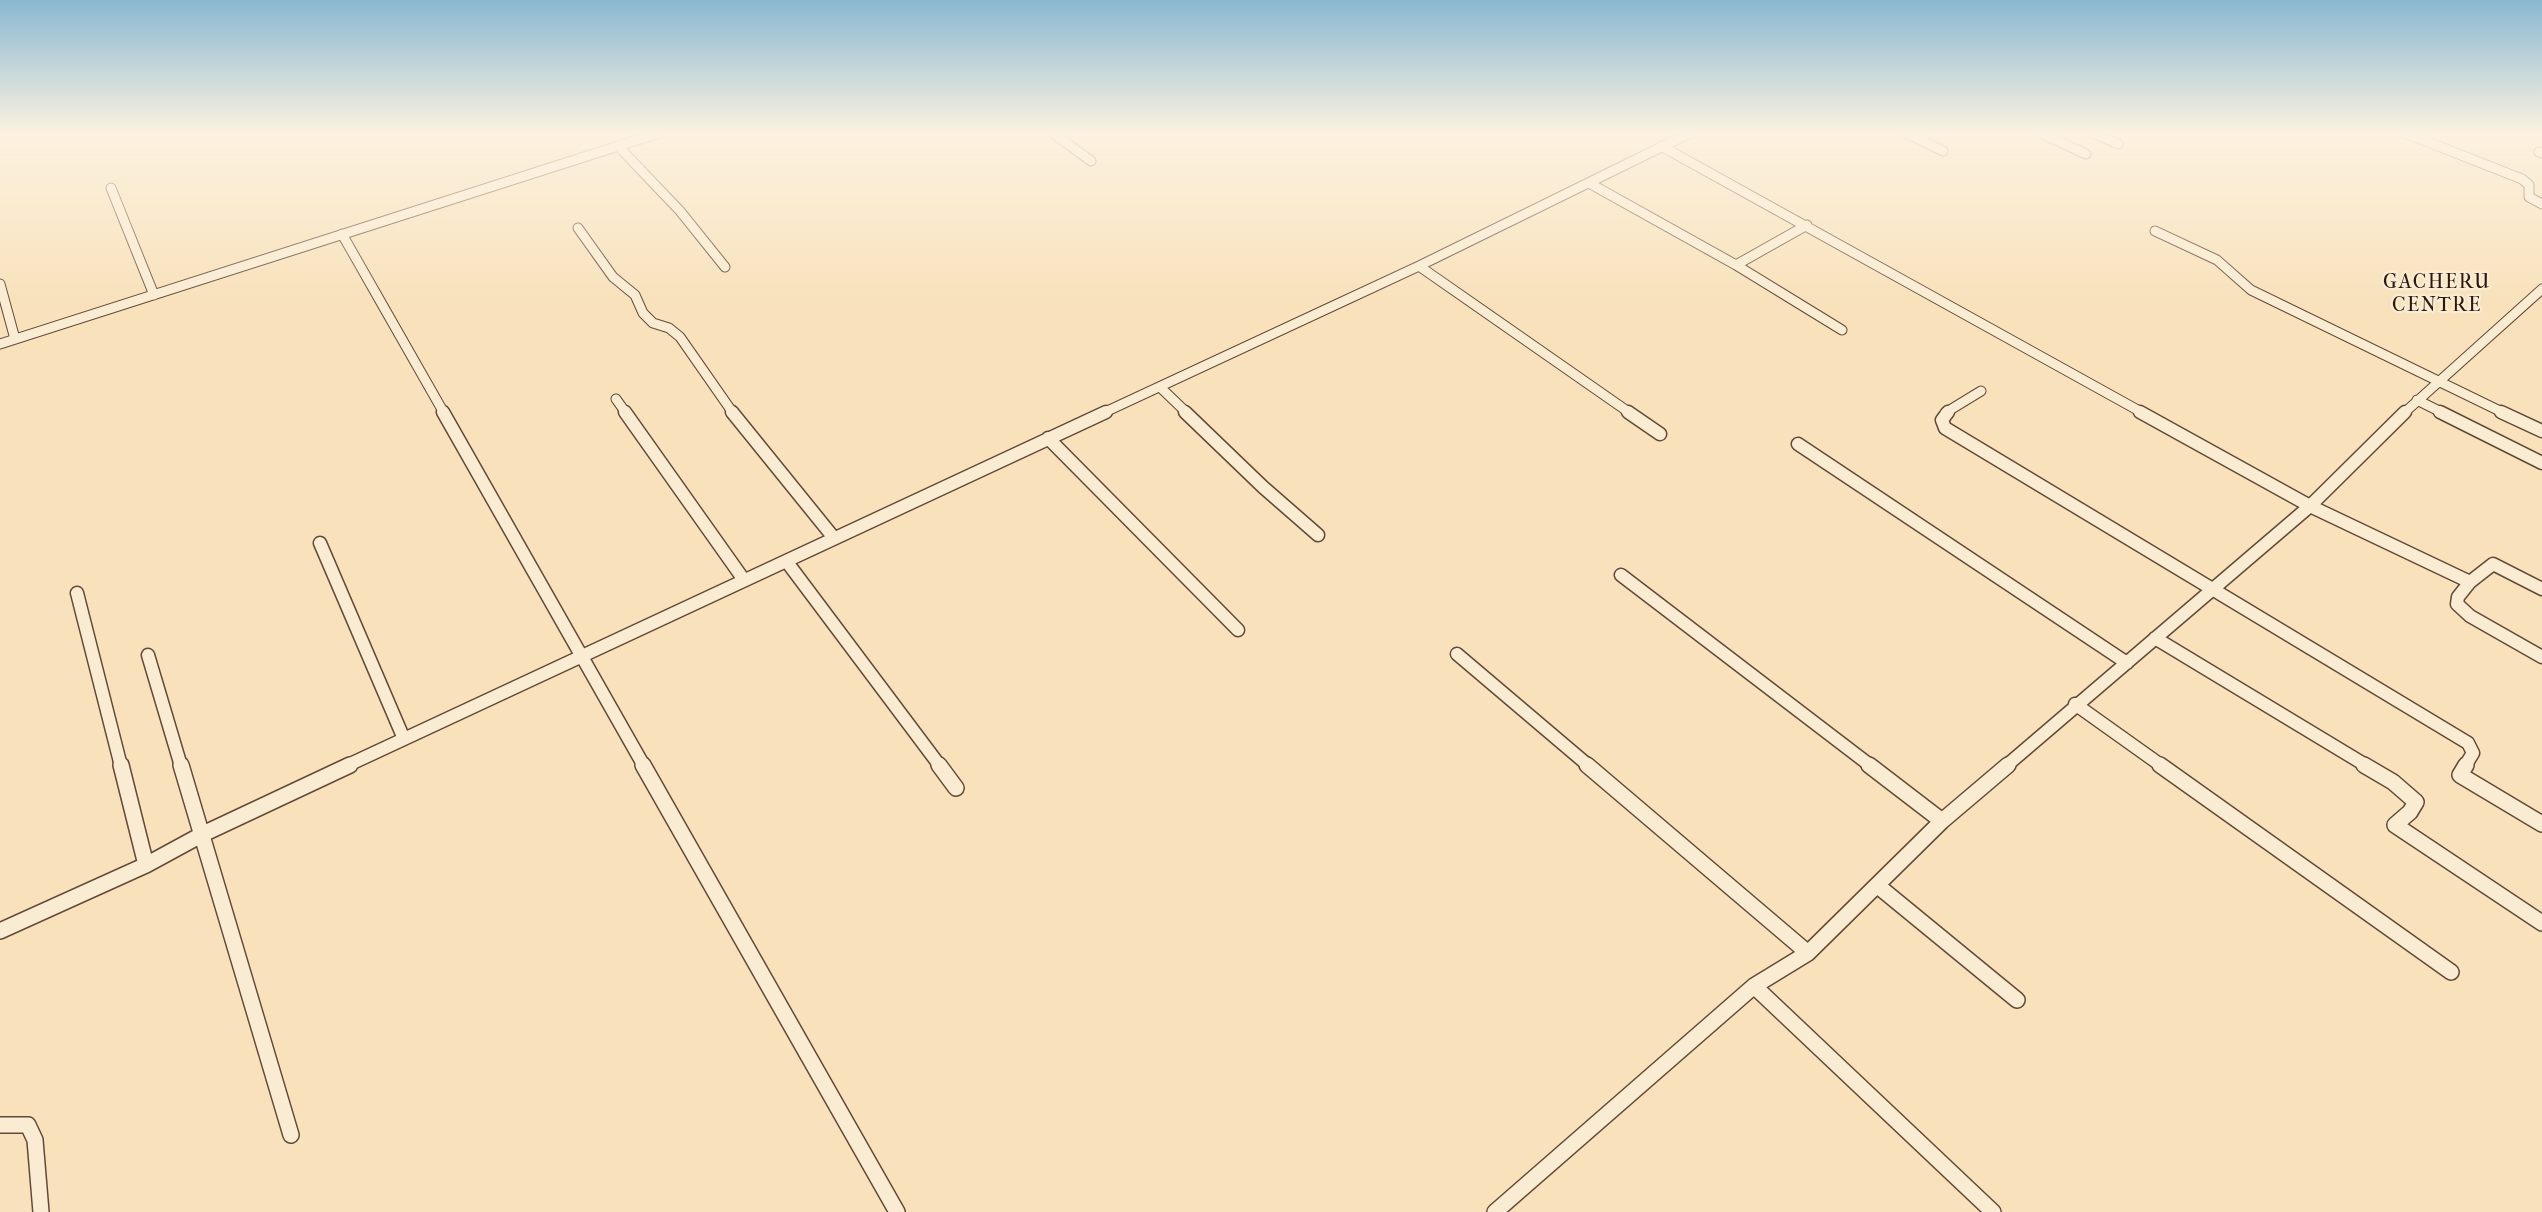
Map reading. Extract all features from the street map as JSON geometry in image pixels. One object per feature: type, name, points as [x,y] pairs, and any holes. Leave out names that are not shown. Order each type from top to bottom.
[{"type":"street","points":[[112,190],[154,295]]},
{"type":"street","points":[[0,344],[481,190]]},
{"type":"street","points":[[660,190],[725,267]]},
{"type":"street","points":[[0,931],[146,865],[203,834],[1419,266],[1576,190]]},
{"type":"street","points":[[1601,190],[1736,265],[1842,330]]},
{"type":"street","points":[[1742,190],[2310,506],[2470,582]]},
{"type":"street","points":[[2529,190],[2529,197],[2542,204]]},
{"type":"street","points":[[1736,265],[1807,225]]},
{"type":"street","points":[[578,228],[613,277],[635,295],[643,313],[653,323],[669,328],[680,337],[732,412],[834,538]]},
{"type":"street","points":[[2155,231],[2217,260],[2251,290],[2542,431]]},
{"type":"street","points":[[342,234],[897,1212]]},
{"type":"street","points":[[1419,266],[1660,434]]},
{"type":"street","points":[[0,284],[15,339]]},
{"type":"street","points":[[1495,1212],[1754,987],[1808,953],[1942,821],[2075,704],[2127,663],[2310,506],[2417,400],[2542,289]]},
{"type":"street","points":[[1160,387],[1263,487],[1318,535]]},
{"type":"street","points":[[1981,391],[1944,414],[1942,420],[1945,428],[2468,743],[2473,753],[2460,775],[2542,824]]},
{"type":"street","points":[[616,399],[744,580]]},
{"type":"street","points":[[2417,400],[2542,463]]},
{"type":"street","points":[[1048,438],[1238,630]]},
{"type":"street","points":[[1797,444],[2127,663]]},
{"type":"street","points":[[320,543],[405,739]]},
{"type":"street","points":[[787,561],[956,788]]},
{"type":"street","points":[[2542,589],[2493,564],[2470,582],[2458,597],[2457,604],[2463,610],[2542,657]]},
{"type":"street","points":[[1621,575],[1942,821]]},
{"type":"street","points":[[77,593],[146,865]]},
{"type":"street","points":[[2155,638],[2393,782],[2416,802],[2410,812],[2395,825],[2542,923]]},
{"type":"street","points":[[1457,654],[1808,953]]},
{"type":"street","points":[[148,655],[291,1134]]},
{"type":"street","points":[[2075,704],[2451,972]]},
{"type":"street","points":[[1878,886],[2017,1000]]},
{"type":"street","points":[[1754,987],[1993,1212]]},
{"type":"street","points":[[0,1125],[28,1125],[35,1140],[41,1212]]},
{"type":"district","name":"GACHERU CENTRE","points":[[2437,294]]}]
